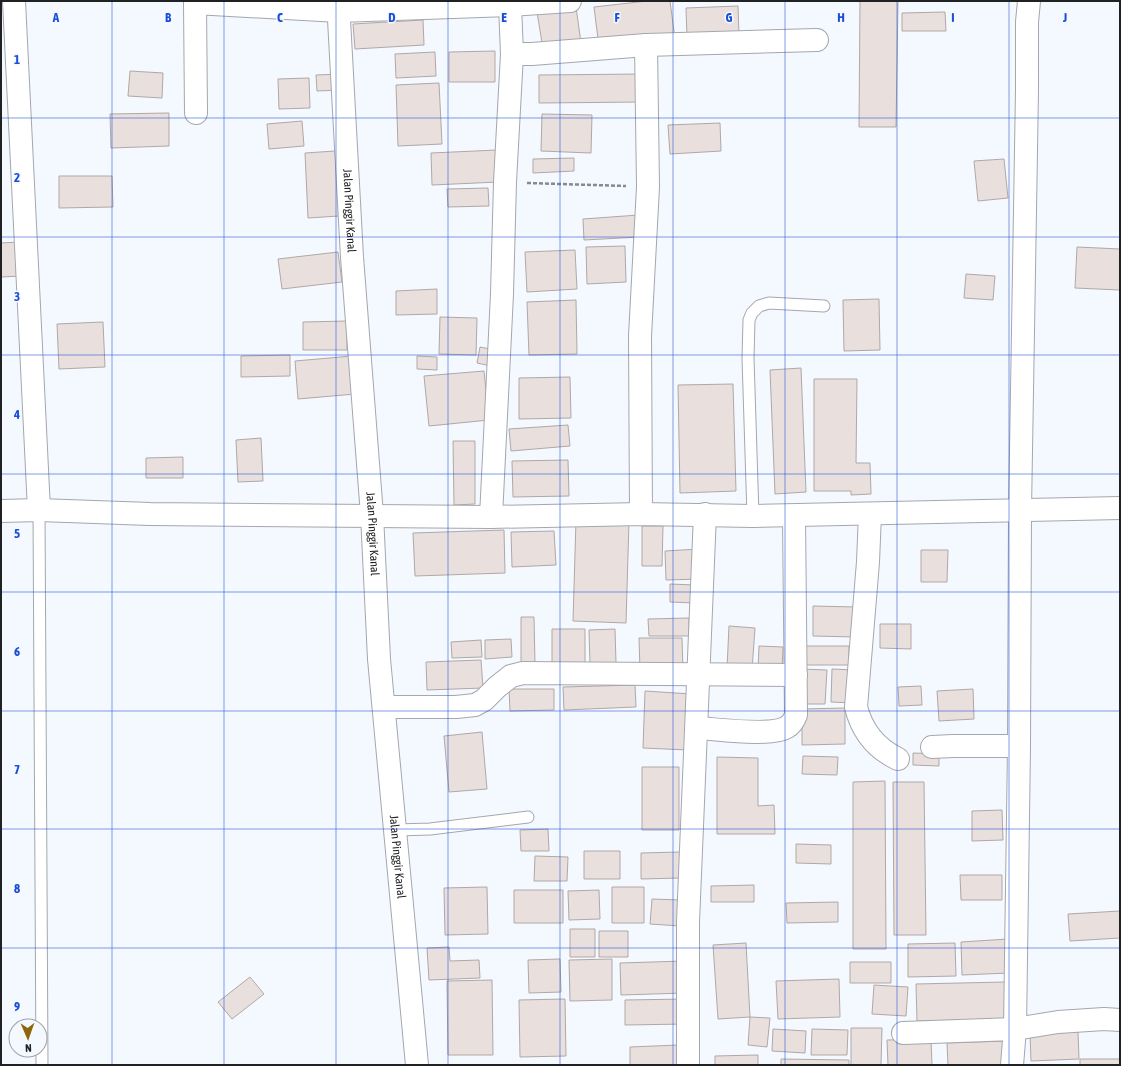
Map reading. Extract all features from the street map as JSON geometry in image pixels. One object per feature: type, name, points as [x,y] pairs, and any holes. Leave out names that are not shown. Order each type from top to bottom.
[{"type":"street","points":[[14,1],[39,510]]},
{"type":"street","points":[[196,114],[195,3],[339,6],[510,5],[570,1]]},
{"type":"street","points":[[1012,1065],[1015,1029],[1019,746],[1020,511],[1028,90],[1027,22],[1029,1]]},
{"type":"street","points":[[490,517],[502,294],[505,182],[512,54],[510,5]]},
{"type":"street","name":"Jalan Pinggir Kanal","points":[[339,6],[352,257],[372,515],[379,659],[417,1065]]},
{"type":"street","points":[[512,54],[532,54],[646,45],[817,40]]},
{"type":"street","points":[[641,514],[640,336],[648,187],[646,45]]},
{"type":"street","points":[[1,511],[39,510],[150,514],[490,517],[641,514],[794,516],[1120,508]]},
{"type":"street","points":[[688,1065],[688,922],[706,514]]},
{"type":"street","points":[[870,514],[868,562],[856,707],[860,722],[868,736],[884,751],[898,759]]},
{"type":"street","points":[[697,728],[767,732],[787,728],[792,723],[796,715],[794,516]]},
{"type":"street","points":[[384,707],[456,707],[475,705],[484,700],[511,676],[523,673],[699,673],[796,675]]},
{"type":"street","points":[[932,747],[1019,746]]},
{"type":"street","points":[[903,1033],[1015,1029],[1058,1022],[1104,1019],[1120,1020]]},
{"type":"lane","points":[[753,516],[748,358],[749,320],[752,313],[758,306],[769,303],[824,306]]},
{"type":"lane","points":[[39,510],[42,1065]]},
{"type":"lane","points":[[396,830],[430,829],[528,817]]},
{"type":"path","points":[[505,182],[648,187]]},
{"type":"building","points":[[647,1],[670,1],[675,39],[599,47],[594,7]]},
{"type":"building","points":[[860,1],[898,1],[896,127],[859,127]]},
{"type":"building","points":[[738,6],[739,35],[687,37],[686,8]]},
{"type":"building","points":[[576,7],[581,43],[543,49],[537,12]]},
{"type":"building","points":[[945,12],[946,31],[902,31],[902,13]]},
{"type":"building","points":[[423,20],[424,45],[355,49],[353,24]]},
{"type":"building","points":[[495,51],[495,82],[449,82],[449,52]]},
{"type":"building","points":[[435,52],[436,76],[396,78],[395,54]]},
{"type":"building","points":[[130,71],[163,73],[162,98],[128,96]]},
{"type":"building","points":[[340,74],[341,90],[317,91],[316,75]]},
{"type":"building","points":[[643,74],[643,102],[539,103],[539,75]]},
{"type":"building","points":[[309,78],[310,108],[279,109],[278,79]]},
{"type":"building","points":[[439,83],[442,144],[398,146],[396,85]]},
{"type":"building","points":[[169,113],[169,146],[111,148],[110,114]]},
{"type":"building","points":[[542,114],[592,115],[591,153],[541,151]]},
{"type":"building","points":[[302,121],[304,146],[269,149],[267,124]]},
{"type":"building","points":[[720,123],[721,151],[670,154],[668,125]]},
{"type":"building","points":[[497,150],[498,182],[432,185],[431,153]]},
{"type":"building","points":[[335,151],[339,216],[308,218],[305,153]]},
{"type":"building","points":[[574,158],[574,171],[533,173],[533,159]]},
{"type":"building","points":[[1004,159],[1008,198],[978,201],[974,161]]},
{"type":"building","points":[[59,176],[112,176],[113,207],[59,208]]},
{"type":"building","points":[[488,188],[489,206],[448,207],[447,189]]},
{"type":"building","points":[[639,215],[640,237],[584,240],[583,219]]},
{"type":"building","points":[[19,242],[21,276],[1,277],[1,243]]},
{"type":"building","points":[[625,246],[626,282],[587,284],[586,247]]},
{"type":"building","points":[[1077,247],[1120,249],[1120,290],[1075,288]]},
{"type":"building","points":[[575,250],[577,289],[527,292],[525,252]]},
{"type":"building","points":[[338,252],[342,282],[282,289],[278,259]]},
{"type":"building","points":[[966,274],[995,276],[993,300],[964,298]]},
{"type":"building","points":[[437,289],[437,314],[396,315],[396,291]]},
{"type":"building","points":[[879,299],[880,350],[844,351],[843,300]]},
{"type":"building","points":[[576,300],[577,354],[529,355],[527,302]]},
{"type":"building","points":[[440,317],[477,318],[476,355],[439,354]]},
{"type":"building","points":[[347,321],[347,350],[303,350],[303,322]]},
{"type":"building","points":[[103,322],[105,367],[59,369],[57,324]]},
{"type":"building","points":[[480,347],[495,350],[491,366],[477,363]]},
{"type":"building","points":[[290,355],[290,376],[241,377],[241,356]]},
{"type":"building","points":[[352,356],[355,394],[298,399],[295,361]]},
{"type":"building","points":[[417,356],[437,357],[437,370],[417,369]]},
{"type":"building","points":[[801,368],[806,492],[775,494],[770,370]]},
{"type":"building","points":[[484,371],[489,420],[429,426],[424,376]]},
{"type":"building","points":[[570,377],[571,418],[519,419],[519,378]]},
{"type":"building","points":[[814,379],[857,379],[856,463],[870,463],[871,494],[851,495],[851,491],[814,491]]},
{"type":"building","points":[[733,384],[736,491],[680,493],[678,385]]},
{"type":"building","points":[[568,425],[570,446],[511,451],[509,429]]},
{"type":"building","points":[[261,438],[263,481],[238,482],[236,440]]},
{"type":"building","points":[[453,441],[475,441],[475,504],[454,505]]},
{"type":"building","points":[[183,457],[183,478],[146,478],[146,458]]},
{"type":"building","points":[[568,460],[569,496],[513,497],[512,461]]},
{"type":"building","points":[[576,520],[629,521],[626,623],[573,621]]},
{"type":"building","points":[[642,526],[663,526],[662,566],[642,566]]},
{"type":"building","points":[[504,530],[505,573],[415,576],[413,533]]},
{"type":"building","points":[[554,531],[556,565],[512,567],[511,532]]},
{"type":"building","points":[[699,549],[700,579],[666,580],[665,551]]},
{"type":"building","points":[[921,550],[948,550],[947,582],[921,582]]},
{"type":"building","points":[[670,584],[695,585],[695,603],[670,602]]},
{"type":"building","points":[[813,606],[856,607],[855,637],[813,636]]},
{"type":"building","points":[[521,617],[534,617],[535,664],[521,664]]},
{"type":"building","points":[[689,618],[689,636],[649,636],[648,619]]},
{"type":"building","points":[[880,624],[911,624],[911,649],[880,648]]},
{"type":"building","points":[[729,626],[755,628],[752,670],[727,668]]},
{"type":"building","points":[[552,629],[585,629],[585,668],[552,668]]},
{"type":"building","points":[[615,629],[616,663],[590,664],[589,630]]},
{"type":"building","points":[[639,638],[682,638],[683,670],[640,671]]},
{"type":"building","points":[[511,639],[512,657],[485,659],[485,640]]},
{"type":"building","points":[[481,640],[482,657],[452,658],[451,642]]},
{"type":"building","points":[[759,646],[783,647],[782,671],[758,670]]},
{"type":"building","points":[[806,646],[849,646],[849,665],[806,665]]},
{"type":"building","points":[[481,660],[483,688],[427,690],[426,662]]},
{"type":"building","points":[[801,669],[827,670],[825,704],[801,704]]},
{"type":"building","points":[[832,669],[854,670],[853,703],[831,702]]},
{"type":"building","points":[[635,685],[636,707],[564,710],[563,687]]},
{"type":"building","points":[[921,686],[922,705],[899,706],[898,687]]},
{"type":"building","points":[[509,689],[554,689],[554,710],[510,711]]},
{"type":"building","points":[[973,689],[974,719],[939,721],[937,691]]},
{"type":"building","points":[[645,691],[691,694],[688,750],[643,748]]},
{"type":"building","points":[[845,708],[845,744],[802,745],[802,709]]},
{"type":"building","points":[[482,732],[487,789],[449,792],[444,736]]},
{"type":"building","points":[[913,753],[939,754],[939,766],[913,765]]},
{"type":"building","points":[[803,756],[838,757],[837,775],[802,774]]},
{"type":"building","points":[[717,757],[758,758],[758,806],[774,805],[775,834],[717,834]]},
{"type":"building","points":[[642,767],[679,767],[679,830],[642,830]]},
{"type":"building","points":[[885,781],[886,949],[853,949],[853,782]]},
{"type":"building","points":[[893,782],[924,782],[926,935],[894,935]]},
{"type":"building","points":[[1002,810],[1003,840],[972,841],[972,811]]},
{"type":"building","points":[[548,829],[549,851],[521,851],[520,830]]},
{"type":"building","points":[[796,844],[831,845],[831,864],[796,863]]},
{"type":"building","points":[[584,851],[620,851],[620,879],[584,879]]},
{"type":"building","points":[[680,852],[680,878],[641,879],[641,853]]},
{"type":"building","points":[[535,856],[568,857],[567,881],[534,881]]},
{"type":"building","points":[[960,875],[1002,875],[1002,900],[961,900]]},
{"type":"building","points":[[754,885],[754,902],[711,902],[711,886]]},
{"type":"building","points":[[487,887],[488,934],[445,935],[444,888]]},
{"type":"building","points":[[612,887],[644,887],[644,923],[612,923]]},
{"type":"building","points":[[514,890],[563,890],[563,923],[514,923]]},
{"type":"building","points":[[599,890],[600,919],[569,920],[568,891]]},
{"type":"building","points":[[652,899],[681,900],[680,926],[650,924]]},
{"type":"building","points":[[838,902],[838,922],[787,923],[786,903]]},
{"type":"building","points":[[1120,911],[1120,938],[1070,941],[1068,914]]},
{"type":"building","points":[[570,929],[595,929],[595,957],[570,957]]},
{"type":"building","points":[[599,931],[628,931],[628,957],[599,957]]},
{"type":"building","points":[[1008,939],[1009,973],[962,975],[961,942]]},
{"type":"building","points":[[746,943],[750,1017],[718,1019],[713,945]]},
{"type":"building","points":[[955,943],[956,976],[908,977],[908,944]]},
{"type":"building","points":[[449,947],[450,961],[479,960],[480,978],[429,980],[427,948]]},
{"type":"building","points":[[560,959],[561,992],[529,993],[528,960]]},
{"type":"building","points":[[612,959],[612,1000],[570,1001],[569,960]]},
{"type":"building","points":[[684,961],[685,993],[621,995],[620,963]]},
{"type":"building","points":[[850,962],[891,962],[891,983],[850,983]]},
{"type":"building","points":[[250,977],[264,994],[232,1019],[218,1002]]},
{"type":"building","points":[[839,979],[840,1017],[778,1019],[776,981]]},
{"type":"building","points":[[492,980],[493,1055],[448,1055],[447,981]]},
{"type":"building","points":[[1005,982],[1006,1019],[917,1021],[916,984]]},
{"type":"building","points":[[874,985],[908,987],[906,1016],[872,1014]]},
{"type":"building","points":[[565,999],[566,1056],[520,1057],[519,1000]]},
{"type":"building","points":[[685,999],[686,1024],[625,1025],[625,1000]]},
{"type":"building","points":[[750,1017],[770,1018],[767,1047],[748,1045]]},
{"type":"building","points":[[851,1028],[882,1028],[881,1065],[851,1065]]},
{"type":"building","points":[[773,1029],[806,1031],[805,1053],[772,1051]]},
{"type":"building","points":[[812,1029],[848,1030],[847,1055],[811,1055]]},
{"type":"building","points":[[1078,1032],[1079,1059],[1031,1061],[1030,1034]]},
{"type":"building","points":[[931,1039],[932,1065],[888,1065],[887,1040]]},
{"type":"building","points":[[1006,1041],[1007,1065],[948,1065],[947,1043]]},
{"type":"building","points":[[678,1045],[678,1065],[630,1065],[630,1047]]},
{"type":"building","points":[[758,1055],[758,1065],[715,1065],[715,1056]]},
{"type":"building","points":[[781,1059],[849,1060],[849,1065],[781,1065]]},
{"type":"building","points":[[1080,1059],[1120,1059],[1120,1065],[1080,1065]]}]
